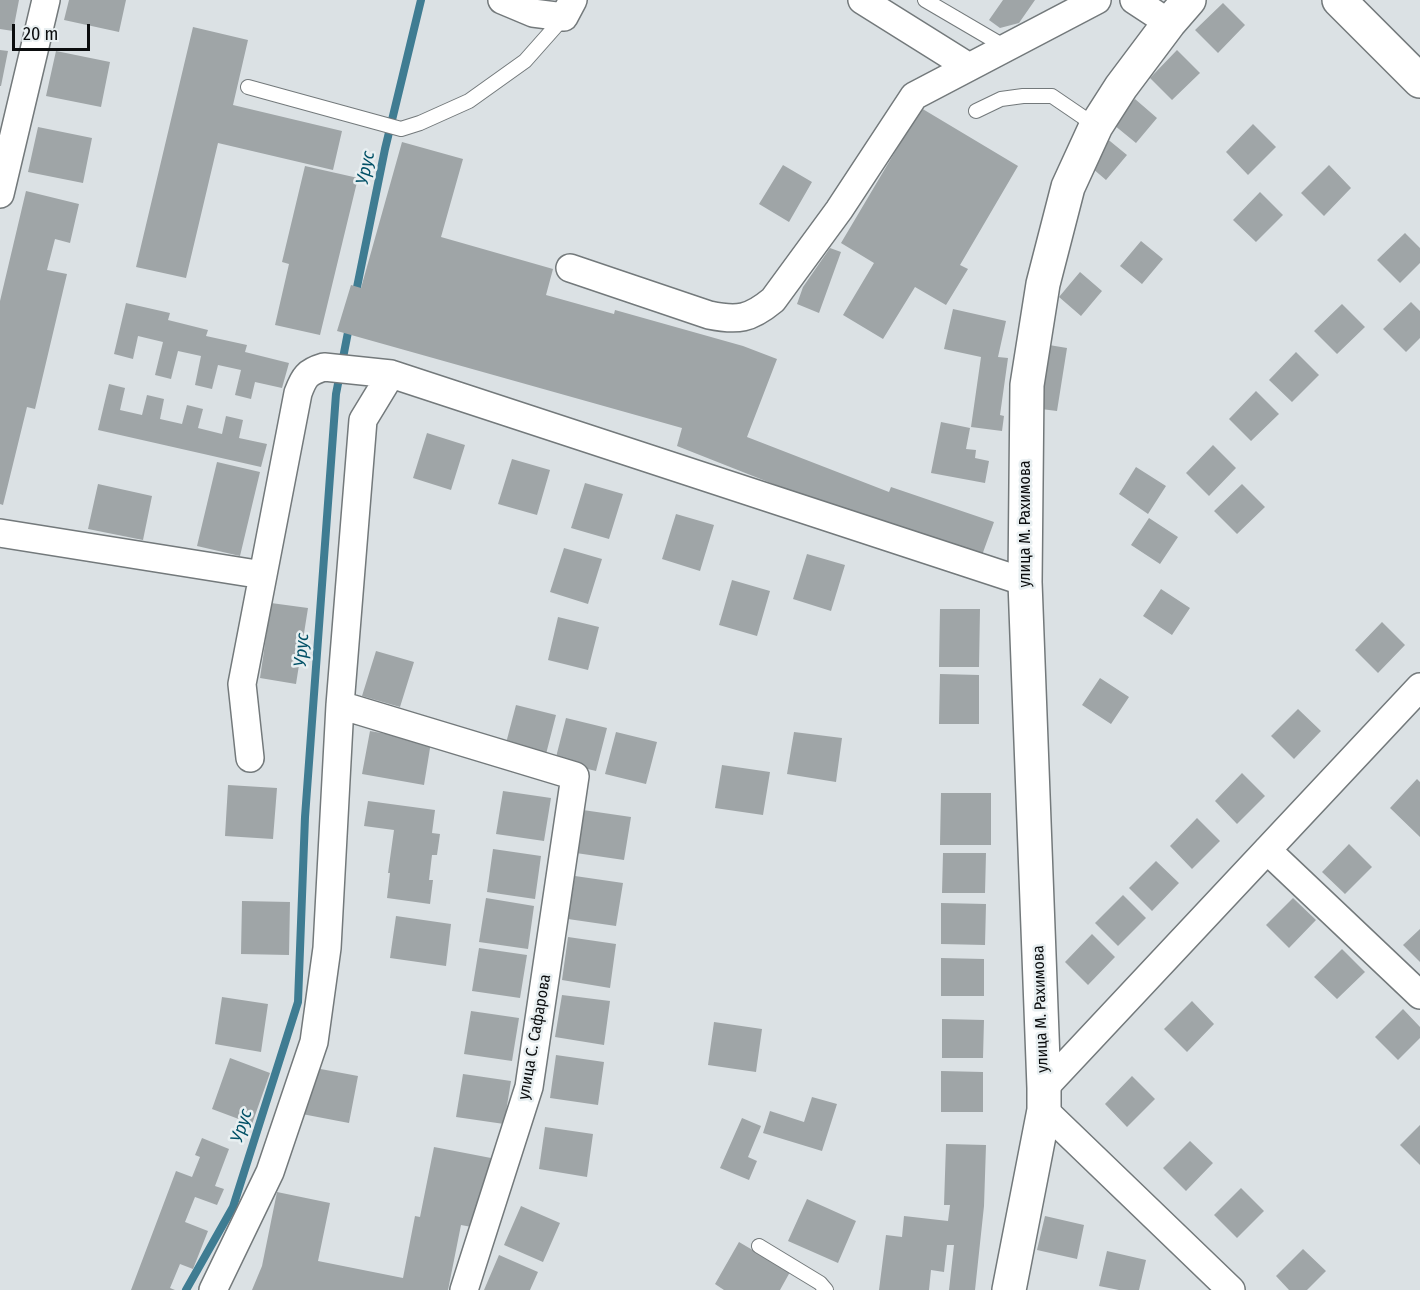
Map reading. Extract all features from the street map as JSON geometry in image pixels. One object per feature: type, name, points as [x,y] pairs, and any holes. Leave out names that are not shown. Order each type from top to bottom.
[{"type":"street","points":[[0,194],[46,0]]},
{"type":"street","points":[[502,0],[533,13],[568,8]]},
{"type":"street","points":[[862,0],[969,68]]},
{"type":"street","points":[[570,268],[718,317],[744,318],[759,312],[773,300],[832,219],[914,96],[1097,0]]},
{"type":"street","points":[[1134,0],[1179,11]]},
{"type":"street","points":[[1339,0],[1420,81]]},
{"type":"street","name":"улица М. Рахимова","points":[[1009,1290],[1044,1099],[1025,582],[1027,385],[1041,295],[1068,187],[1096,126],[1121,87],[1179,11]]},
{"type":"street","points":[[250,758],[242,684],[298,393],[307,374],[324,367],[391,374],[1025,582]]},
{"type":"street","points":[[213,1290],[270,1172],[314,1042],[327,948],[340,705],[363,420],[391,374]]},
{"type":"street","points":[[0,533],[263,575]]},
{"type":"street","name":"улица М. Рахимова","points":[[1044,1099],[1267,850],[1420,687]]},
{"type":"street","name":"улица С. Сафарова","points":[[340,705],[575,776],[529,1088],[464,1290]]},
{"type":"street","points":[[1267,850],[1420,995]]},
{"type":"street","points":[[1044,1099],[1231,1290]]},
{"type":"lane","points":[[925,0],[1007,48]]},
{"type":"lane","points":[[248,87],[400,129],[420,123],[469,101],[525,61],[568,8]]},
{"type":"lane","points":[[976,111],[1001,99],[1052,96],[1096,126]]},
{"type":"lane","points":[[759,1246],[820,1283],[826,1290]]},
{"type":"building","points":[[0,0],[19,0],[13,31],[0,29]]},
{"type":"building","points":[[69,0],[126,0],[119,32],[64,20]]},
{"type":"building","points":[[1003,0],[1035,0],[1019,23],[1000,28],[989,20]]},
{"type":"building","points":[[1223,3],[1245,25],[1218,53],[1195,30]]},
{"type":"building","points":[[193,27],[248,40],[233,105],[342,131],[333,170],[218,143],[186,278],[136,267]]},
{"type":"building","points":[[0,50],[8,51],[1,86],[0,86]]},
{"type":"building","points":[[1177,50],[1200,73],[1172,100],[1150,78]]},
{"type":"building","points":[[56,51],[110,62],[101,107],[46,96]]},
{"type":"building","points":[[1135,99],[1157,118],[1136,143],[1114,125]]},
{"type":"building","points":[[921,108],[1018,166],[960,265],[968,269],[946,305],[915,287],[883,339],[843,315],[874,263],[841,243]]},
{"type":"building","points":[[1253,124],[1276,147],[1248,175],[1226,152]]},
{"type":"building","points":[[38,127],[92,138],[83,183],[28,172]]},
{"type":"building","points":[[1105,137],[1127,155],[1106,180],[1085,162]]},
{"type":"building","points":[[402,142],[463,159],[441,237],[553,269],[546,295],[614,314],[615,310],[743,346],[777,359],[747,437],[889,492],[891,487],[994,522],[981,558],[877,525],[677,446],[682,428],[337,331],[351,285],[361,288]]},
{"type":"building","points":[[783,165],[812,182],[789,222],[759,204]]},
{"type":"building","points":[[1329,165],[1351,188],[1324,216],[1301,193]]},
{"type":"building","points":[[305,166],[358,178],[320,335],[275,325],[289,264],[282,262]]},
{"type":"building","points":[[26,191],[79,204],[70,243],[55,239],[47,270],[67,274],[35,409],[27,407],[3,505],[0,504],[0,301]]},
{"type":"building","points":[[1260,192],[1283,215],[1256,242],[1233,220]]},
{"type":"building","points":[[1405,233],[1420,248],[1420,263],[1400,283],[1377,260]]},
{"type":"building","points":[[1141,241],[1163,259],[1142,284],[1120,266]]},
{"type":"building","points":[[830,248],[841,252],[819,313],[797,304],[803,287]]},
{"type":"building","points":[[1080,272],[1102,291],[1081,316],[1059,297]]},
{"type":"building","points":[[1411,302],[1420,311],[1420,338],[1406,352],[1383,329]]},
{"type":"building","points":[[126,303],[170,313],[168,320],[208,330],[206,336],[247,345],[245,352],[289,363],[282,388],[255,382],[251,399],[235,395],[241,370],[218,365],[212,389],[195,385],[201,356],[178,351],[171,379],[155,375],[163,342],[138,336],[133,359],[114,354]]},
{"type":"building","points":[[1342,304],[1365,327],[1337,354],[1314,331]]},
{"type":"building","points":[[953,309],[1006,321],[998,357],[1008,358],[1000,415],[1004,416],[1002,431],[971,427],[981,357],[944,349]]},
{"type":"building","points":[[1043,344],[1067,348],[1057,411],[1033,408]]},
{"type":"building","points":[[1296,352],[1319,375],[1292,402],[1269,380]]},
{"type":"building","points":[[109,384],[125,388],[120,410],[142,415],[147,395],[164,399],[160,419],[182,424],[187,405],[203,409],[198,428],[222,434],[226,416],[243,420],[239,438],[267,444],[261,467],[98,430]]},
{"type":"building","points":[[1256,391],[1279,414],[1251,441],[1229,419]]},
{"type":"building","points":[[941,422],[970,428],[966,449],[976,450],[975,458],[989,461],[985,483],[931,473]]},
{"type":"building","points":[[427,433],[465,445],[451,490],[413,478]]},
{"type":"building","points":[[1213,445],[1236,468],[1209,496],[1186,473]]},
{"type":"building","points":[[512,459],[550,470],[537,515],[498,504]]},
{"type":"building","points":[[217,462],[260,472],[240,556],[197,546]]},
{"type":"building","points":[[1136,467],[1166,486],[1148,514],[1119,494]]},
{"type":"building","points":[[585,483],[623,494],[609,539],[571,528]]},
{"type":"building","points":[[98,484],[152,496],[143,540],[88,529]]},
{"type":"building","points":[[1242,484],[1265,507],[1237,534],[1214,511]]},
{"type":"building","points":[[676,514],[714,525],[700,571],[662,559]]},
{"type":"building","points":[[1149,518],[1178,537],[1160,564],[1131,545]]},
{"type":"building","points":[[564,548],[602,559],[588,604],[550,592]]},
{"type":"building","points":[[807,554],[845,565],[831,611],[793,599]]},
{"type":"building","points":[[732,580],[770,591],[757,636],[719,625]]},
{"type":"building","points":[[1161,589],[1190,608],[1172,635],[1143,616]]},
{"type":"building","points":[[271,603],[308,608],[296,684],[260,678]]},
{"type":"building","points":[[940,609],[980,609],[979,667],[939,667]]},
{"type":"building","points":[[558,617],[599,627],[588,670],[548,660]]},
{"type":"building","points":[[1382,622],[1405,645],[1378,673],[1355,650]]},
{"type":"building","points":[[376,651],[414,662],[400,707],[362,696]]},
{"type":"building","points":[[940,674],[979,675],[979,724],[939,724]]},
{"type":"building","points":[[1100,678],[1129,697],[1111,724],[1082,705]]},
{"type":"building","points":[[516,705],[556,715],[545,758],[505,747]]},
{"type":"building","points":[[1298,709],[1321,731],[1294,759],[1271,736]]},
{"type":"building","points":[[566,718],[607,728],[596,771],[555,761]]},
{"type":"building","points":[[370,731],[431,742],[424,785],[362,774]]},
{"type":"building","points":[[616,732],[657,742],[646,784],[605,774]]},
{"type":"building","points":[[794,732],[842,738],[836,782],[787,774]]},
{"type":"building","points":[[722,765],[770,772],[763,815],[715,808]]},
{"type":"building","points":[[1242,773],[1265,796],[1237,824],[1215,801]]},
{"type":"building","points":[[1417,779],[1420,782],[1420,837],[1390,808]]},
{"type":"building","points":[[228,785],[277,788],[273,839],[225,836]]},
{"type":"building","points":[[503,791],[551,798],[544,841],[496,834]]},
{"type":"building","points":[[941,793],[991,793],[991,845],[940,845]]},
{"type":"building","points":[[368,801],[435,810],[432,833],[440,834],[437,855],[432,855],[429,880],[433,880],[430,904],[387,898],[394,830],[364,826]]},
{"type":"building","points":[[583,810],[631,817],[624,860],[576,853]]},
{"type":"building","points":[[1197,818],[1220,841],[1192,869],[1170,846]]},
{"type":"building","points":[[1349,844],[1372,867],[1345,894],[1322,872]]},
{"type":"building","points":[[493,849],[541,856],[535,899],[487,892]]},
{"type":"building","points":[[943,853],[986,853],[985,893],[942,893]]},
{"type":"building","points":[[1156,861],[1179,883],[1152,911],[1129,888]]},
{"type":"building","points":[[575,876],[623,883],[616,926],[568,919]]},
{"type":"building","points":[[1123,895],[1146,918],[1118,946],[1095,923]]},
{"type":"building","points":[[486,898],[534,906],[528,949],[479,942]]},
{"type":"building","points":[[1293,898],[1316,920],[1289,948],[1266,925]]},
{"type":"building","points":[[242,901],[290,902],[289,955],[241,954]]},
{"type":"building","points":[[941,903],[986,904],[985,945],[941,944]]},
{"type":"building","points":[[396,916],[451,924],[446,966],[390,958]]},
{"type":"building","points":[[1420,929],[1420,962],[1403,945]]},
{"type":"building","points":[[1092,934],[1115,957],[1088,985],[1065,962]]},
{"type":"building","points":[[568,937],[616,944],[610,988],[562,980]]},
{"type":"building","points":[[479,948],[527,955],[520,998],[472,991]]},
{"type":"building","points":[[1342,949],[1365,972],[1337,999],[1314,977]]},
{"type":"building","points":[[941,958],[984,959],[984,996],[941,996]]},
{"type":"building","points":[[562,995],[610,1001],[604,1045],[555,1037]]},
{"type":"building","points":[[222,997],[268,1004],[261,1052],[215,1044]]},
{"type":"building","points":[[1192,1001],[1214,1024],[1187,1052],[1164,1029]]},
{"type":"building","points":[[1403,1009],[1420,1027],[1420,1038],[1398,1060],[1375,1037]]},
{"type":"building","points":[[471,1011],[519,1018],[512,1061],[464,1054]]},
{"type":"building","points":[[942,1019],[984,1020],[983,1058],[942,1058]]},
{"type":"building","points":[[714,1022],[762,1029],[756,1072],[708,1065]]},
{"type":"building","points":[[556,1055],[604,1062],[598,1105],[550,1098]]},
{"type":"building","points":[[230,1058],[270,1073],[252,1124],[212,1109]]},
{"type":"building","points":[[310,1067],[358,1076],[349,1123],[302,1114]]},
{"type":"building","points":[[941,1071],[983,1072],[983,1112],[941,1112]]},
{"type":"building","points":[[463,1074],[511,1081],[504,1124],[456,1117]]},
{"type":"building","points":[[1132,1076],[1155,1099],[1127,1127],[1105,1104]]},
{"type":"building","points":[[812,1097],[837,1104],[822,1151],[763,1133],[770,1111],[804,1122]]},
{"type":"building","points":[[742,1118],[761,1126],[748,1157],[757,1161],[749,1180],[720,1168]]},
{"type":"building","points":[[1420,1125],[1420,1165],[1400,1145]]},
{"type":"building","points":[[545,1127],[593,1134],[587,1177],[539,1169]]},
{"type":"building","points":[[202,1138],[229,1149],[215,1186],[224,1189],[217,1205],[195,1197],[185,1222],[208,1231],[193,1269],[180,1264],[170,1288],[175,1290],[131,1290],[176,1171],[192,1177],[200,1157],[195,1155]]},
{"type":"building","points":[[1190,1141],[1213,1163],[1186,1191],[1163,1168]]},
{"type":"building","points":[[946,1144],[986,1145],[984,1206],[975,1290],[949,1290],[954,1245],[947,1245],[944,1272],[931,1270],[929,1290],[879,1290],[886,1235],[902,1237],[904,1216],[948,1221],[950,1205],[944,1205]]},
{"type":"building","points":[[434,1147],[491,1158],[477,1228],[461,1225],[448,1290],[252,1290],[262,1266],[277,1192],[330,1203],[318,1261],[403,1278],[415,1216],[420,1217]]},
{"type":"building","points":[[1241,1188],[1264,1211],[1237,1238],[1214,1215]]},
{"type":"building","points":[[807,1199],[856,1221],[838,1263],[788,1241]]},
{"type":"building","points":[[521,1206],[560,1223],[543,1262],[504,1245]]},
{"type":"building","points":[[1045,1216],[1084,1225],[1077,1259],[1037,1250]]},
{"type":"building","points":[[739,1242],[790,1272],[780,1290],[724,1290],[715,1284]]},
{"type":"building","points":[[1303,1249],[1326,1271],[1307,1290],[1289,1290],[1276,1276]]},
{"type":"building","points":[[1107,1251],[1146,1260],[1139,1290],[1119,1290],[1099,1286]]},
{"type":"building","points":[[499,1255],[538,1272],[530,1290],[484,1290]]},
{"type":"waterway","name":"Урус","points":[[355,297],[385,149],[421,0]]},
{"type":"waterway","name":"Урус","points":[[186,1290],[233,1207],[298,1002],[305,817],[336,394],[349,327]]}]
